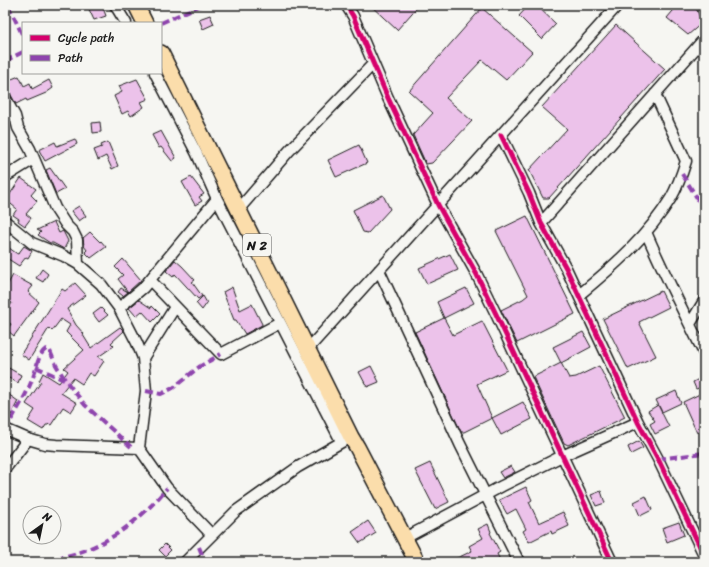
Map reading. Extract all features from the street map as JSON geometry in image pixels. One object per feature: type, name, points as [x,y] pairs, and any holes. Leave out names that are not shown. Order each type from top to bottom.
[{"type":"main road","points":[[136,5],[144,22]]},
{"type":"main road","name":"N 2","points":[[162,56],[308,349],[350,442],[405,538],[417,562]]},
{"type":"street","points":[[115,5],[125,22]]},
{"type":"street","points":[[346,5],[353,16],[373,64],[438,205],[479,280],[612,562]]},
{"type":"street","points":[[308,349],[618,5]]},
{"type":"street","points":[[541,223],[704,38]]},
{"type":"street","points":[[239,209],[289,151],[373,64]]},
{"type":"street","points":[[156,74],[197,154],[217,199],[280,323],[350,442],[298,467],[236,511],[184,562]]},
{"type":"street","points":[[578,295],[605,273],[646,232],[671,198],[678,184],[686,161],[655,94]]},
{"type":"street","points":[[5,98],[15,116],[18,128],[30,149],[55,208],[73,232],[77,240],[78,264]]},
{"type":"street","points":[[501,135],[529,193],[541,223],[566,268],[638,422],[658,459],[704,555]]},
{"type":"street","points":[[5,177],[34,159]]},
{"type":"street","points":[[119,308],[136,295],[150,280],[217,199]]},
{"type":"street","points":[[5,221],[32,243],[64,256],[78,264],[101,284],[119,308],[143,358],[146,391],[139,448],[168,488],[211,534]]},
{"type":"street","points":[[646,232],[663,273],[704,353]]},
{"type":"street","points":[[379,270],[460,444],[519,562]]},
{"type":"street","points":[[150,280],[221,354],[280,323]]},
{"type":"street","points":[[690,324],[704,301]]},
{"type":"street","points":[[143,358],[175,307]]},
{"type":"street","points":[[405,538],[485,494],[562,456],[638,422]]},
{"type":"street","points":[[5,430],[45,444],[139,448]]},
{"type":"street","points":[[5,469],[28,439]]},
{"type":"building","points":[[87,5],[102,5],[106,16],[94,20]]},
{"type":"building","points":[[370,5],[419,5],[397,30]]},
{"type":"building","points":[[529,5],[536,5],[556,24],[542,39],[519,16]]},
{"type":"building","points":[[678,5],[695,5],[702,23],[688,35],[667,18]]},
{"type":"building","points":[[482,8],[532,52],[506,80],[482,60],[446,98],[472,121],[432,163],[426,164],[413,135],[433,113],[409,91]]},
{"type":"building","points":[[210,15],[214,24],[203,29],[199,19]]},
{"type":"building","points":[[616,25],[665,69],[549,198],[543,198],[529,170],[567,129],[542,107]]},
{"type":"building","points":[[19,76],[24,86],[30,83],[32,89],[49,80],[53,88],[46,93],[27,101],[26,99],[16,104],[11,95],[7,81]]},
{"type":"building","points":[[137,79],[148,99],[141,102],[144,107],[131,116],[128,111],[122,114],[114,96],[122,92],[119,86]]},
{"type":"building","points":[[100,122],[101,132],[93,133],[92,123]]},
{"type":"building","points":[[161,131],[176,158],[172,161],[161,147],[159,148],[152,135]]},
{"type":"building","points":[[75,139],[77,144],[45,161],[39,150],[55,142],[57,146]]},
{"type":"building","points":[[108,142],[118,166],[112,169],[106,156],[98,160],[94,150],[102,147],[101,145]]},
{"type":"building","points":[[359,145],[367,163],[336,177],[328,160]]},
{"type":"building","points":[[50,168],[65,189],[56,194],[46,170]]},
{"type":"building","points":[[191,177],[204,194],[199,197],[202,201],[195,205],[182,182]]},
{"type":"building","points":[[21,178],[36,189],[31,195],[37,201],[26,214],[31,218],[25,226],[13,215],[17,209],[6,200]]},
{"type":"building","points":[[383,195],[390,209],[368,233],[363,232],[353,210]]},
{"type":"building","points":[[79,206],[86,216],[79,221],[71,211]]},
{"type":"building","points":[[527,216],[575,314],[517,343],[501,310],[528,295],[496,231]]},
{"type":"building","points":[[54,222],[59,233],[63,231],[68,241],[64,249],[50,243],[38,235],[41,232],[37,230]]},
{"type":"building","points":[[90,232],[106,247],[91,258],[85,252],[87,250],[84,246],[83,238]]},
{"type":"building","points":[[5,245],[18,254],[24,246],[32,251],[28,258],[26,257],[19,266],[5,257]]},
{"type":"building","points":[[450,254],[458,270],[427,284],[419,268]]},
{"type":"building","points":[[123,259],[141,280],[128,292],[118,279],[123,275],[115,267]]},
{"type":"building","points":[[175,260],[195,280],[192,282],[202,296],[198,299],[175,274],[173,277],[166,271]]},
{"type":"building","points":[[42,269],[48,274],[43,282],[36,278]]},
{"type":"building","points":[[13,275],[33,286],[28,292],[39,302],[14,336],[7,330],[11,324],[5,320],[5,313],[12,303],[5,298],[5,289]]},
{"type":"building","points":[[75,283],[86,295],[67,309],[76,325],[84,334],[83,335],[91,348],[120,327],[124,331],[111,343],[114,346],[98,357],[104,361],[94,376],[89,373],[82,384],[73,378],[61,393],[77,403],[71,412],[63,407],[51,425],[46,425],[43,430],[28,421],[35,410],[26,404],[41,382],[39,381],[43,373],[59,383],[68,371],[64,368],[84,350],[66,332],[70,325],[61,319],[52,331],[49,328],[29,360],[21,354],[62,289],[65,291]]},
{"type":"building","points":[[232,287],[240,310],[252,304],[262,324],[245,334],[236,320],[234,320],[223,292]]},
{"type":"building","points":[[121,288],[128,292],[123,296],[118,292]]},
{"type":"building","points":[[466,288],[474,303],[444,318],[437,302]]},
{"type":"building","points":[[661,291],[669,307],[639,322],[656,356],[628,369],[603,319]]},
{"type":"building","points":[[203,296],[207,303],[202,310],[196,303]]},
{"type":"building","points":[[139,300],[151,308],[152,306],[160,314],[152,322],[142,311],[136,316],[129,308]]},
{"type":"building","points":[[101,308],[108,315],[99,322],[93,314]]},
{"type":"building","points":[[444,318],[453,335],[482,321],[507,370],[477,384],[492,418],[464,432],[461,432],[415,332]]},
{"type":"building","points":[[583,332],[591,347],[561,363],[553,347]]},
{"type":"building","points":[[561,363],[569,378],[576,377],[599,366],[625,417],[568,445],[564,443],[533,377]]},
{"type":"building","points":[[5,366],[21,375],[18,383],[5,376]]},
{"type":"building","points":[[371,366],[379,382],[367,387],[359,372]]},
{"type":"building","points":[[701,378],[704,386],[696,389],[693,382]]},
{"type":"building","points":[[676,391],[681,403],[662,412],[656,400]]},
{"type":"building","points":[[5,392],[18,401],[7,423],[5,423]]},
{"type":"building","points":[[704,392],[704,429],[697,433],[683,402]]},
{"type":"building","points":[[523,402],[532,419],[501,435],[492,418]]},
{"type":"building","points":[[658,405],[669,427],[655,434],[650,424],[655,421],[648,411]]},
{"type":"building","points":[[639,441],[643,448],[631,454],[628,447]]},
{"type":"building","points":[[430,463],[449,502],[435,509],[415,470]]},
{"type":"building","points":[[511,466],[515,472],[503,478],[499,472]]},
{"type":"building","points":[[526,487],[532,500],[529,502],[539,523],[563,512],[569,526],[552,534],[551,531],[529,542],[523,531],[526,529],[516,509],[507,514],[499,500]]},
{"type":"building","points":[[601,491],[605,503],[596,506],[591,495]]},
{"type":"building","points":[[646,496],[652,510],[640,516],[634,502]]},
{"type":"building","points":[[368,521],[376,533],[360,543],[352,532]]},
{"type":"building","points":[[679,522],[684,535],[667,542],[662,528]]},
{"type":"building","points":[[488,524],[490,533],[500,552],[497,554],[501,562],[449,562],[472,551],[469,546],[483,538],[478,529]]},
{"type":"building","points":[[165,544],[171,550],[165,556],[159,550]]},
{"type":"marked path","points":[[8,5],[22,34]]},
{"type":"marked path","points":[[162,23],[201,5]]},
{"type":"marked path","points":[[5,61],[22,52]]},
{"type":"marked path","points":[[682,174],[704,209]]},
{"type":"marked path","points":[[5,430],[27,392],[40,357],[46,349],[50,351],[56,365],[66,381],[85,405],[131,447]]},
{"type":"marked path","points":[[146,391],[161,394],[173,388],[199,367],[221,354]]},
{"type":"marked path","points":[[36,367],[64,380]]},
{"type":"marked path","points":[[658,459],[704,453]]},
{"type":"marked path","points":[[44,562],[91,548],[115,535],[148,509],[167,488]]},
{"type":"marked path","points":[[199,547],[205,562]]},
{"type":"cycle path","points":[[346,5],[353,16],[388,98],[438,205],[476,273],[496,314],[612,562]]},
{"type":"cycle path","points":[[501,135],[529,193],[541,223],[566,268],[638,422],[658,459],[704,555]]}]
